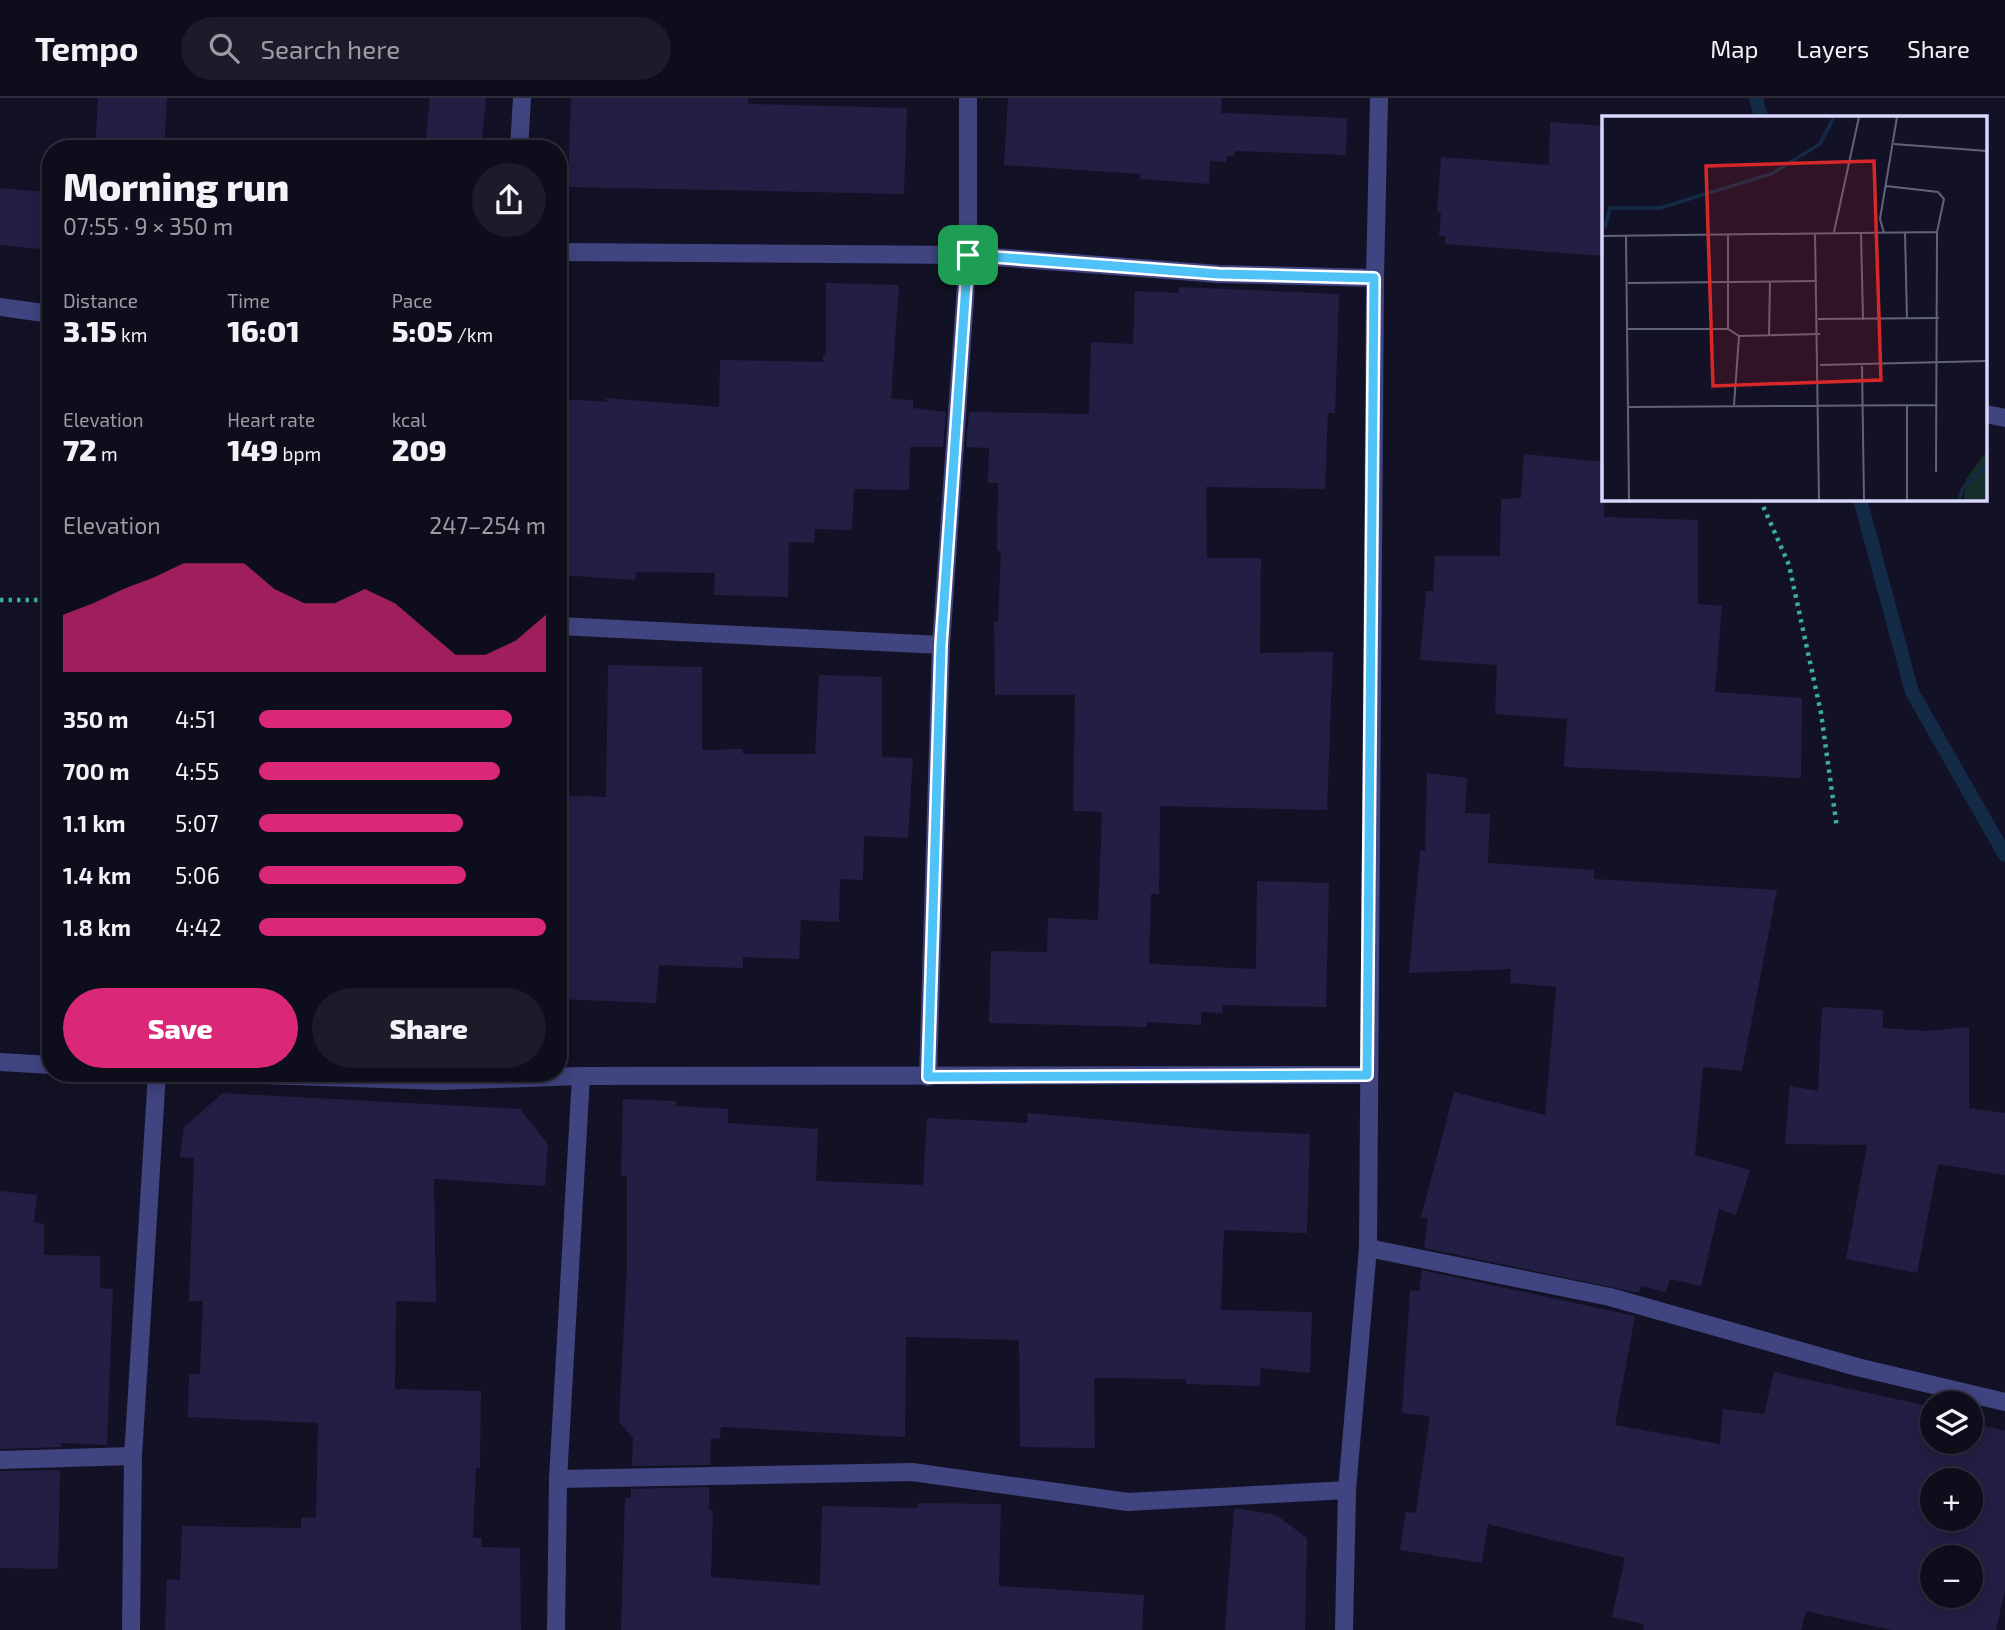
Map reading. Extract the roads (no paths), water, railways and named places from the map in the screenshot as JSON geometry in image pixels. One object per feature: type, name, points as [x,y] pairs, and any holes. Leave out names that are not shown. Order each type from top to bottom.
[{"type":"street","points":[[520,140],[522,98]]},
{"type":"street","points":[[928,1077],[941,645],[968,255],[968,98]]},
{"type":"street","points":[[1344,1630],[1347,1490],[1368,1248],[1374,278],[1380,98]]},
{"type":"street","points":[[567,252],[968,255],[1219,274],[1374,278]]},
{"type":"street","points":[[0,307],[42,313]]},
{"type":"street","points":[[567,626],[941,645]]},
{"type":"street","points":[[0,1062],[42,1064]]},
{"type":"street","points":[[567,1076],[1367,1075]]},
{"type":"street","points":[[556,1630],[558,1479],[581,1076]]},
{"type":"street","points":[[131,1630],[134,1456],[156,1082]]},
{"type":"street","points":[[1368,1248],[1610,1297],[1857,1367],[2005,1402]]},
{"type":"street","points":[[0,1460],[134,1456]]},
{"type":"street","points":[[558,1479],[912,1472],[1128,1502],[1347,1490]]},
{"type":"waterway","points":[[1756,98],[1761,116]]},
{"type":"waterway","points":[[1860,500],[1912,692],[2005,855]]}]
